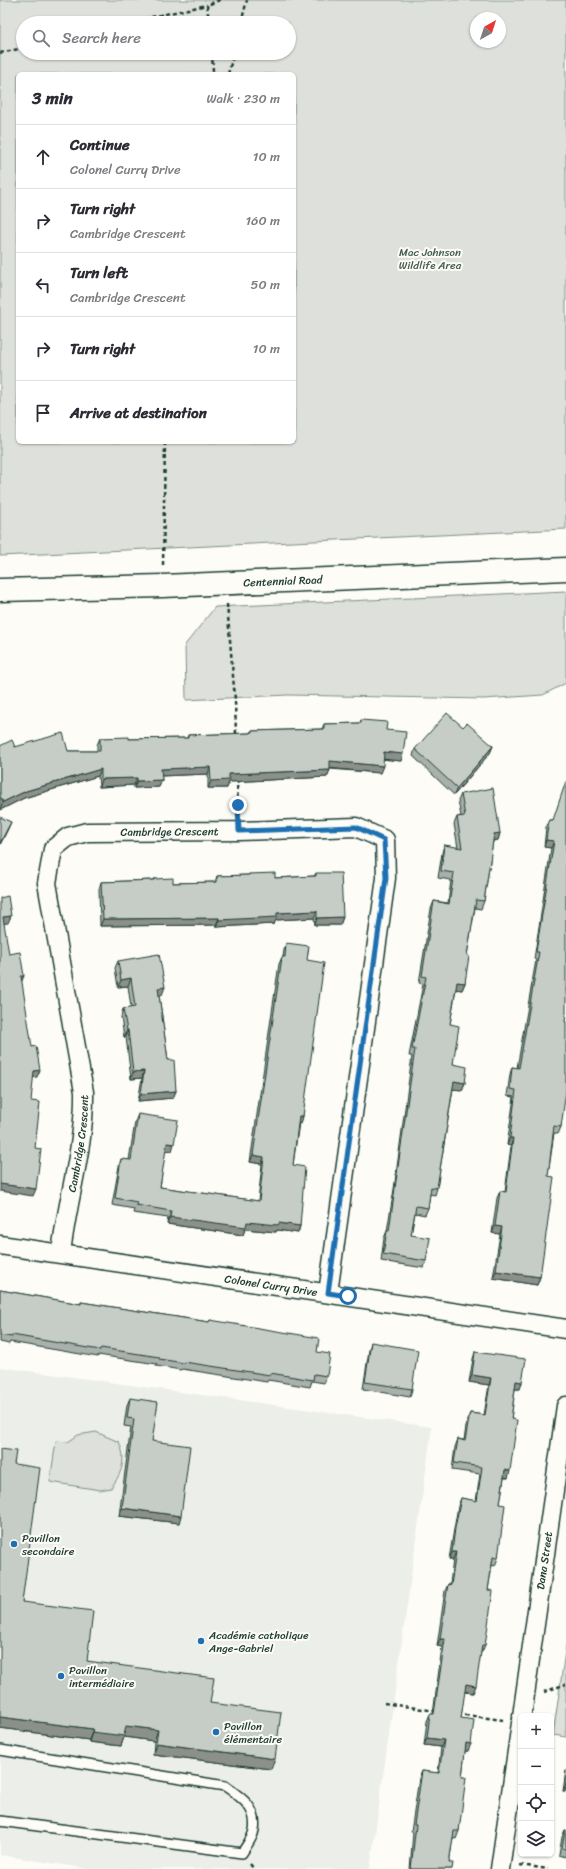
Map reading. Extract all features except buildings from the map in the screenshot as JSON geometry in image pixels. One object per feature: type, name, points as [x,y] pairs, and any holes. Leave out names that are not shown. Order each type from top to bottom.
[{"type":"main road","name":"Centennial Road","points":[[0,590],[163,586],[566,569]]},
{"type":"street","name":"Cambridge Crescent","points":[[61,1253],[64,1228],[84,1118],[84,1092],[47,883],[53,849],[68,837],[87,832],[239,831],[356,827],[384,840],[386,878],[328,1293]]},
{"type":"street","name":"Colonel Curry Drive","points":[[0,1245],[566,1329]]},
{"type":"street","name":"Dana Street","points":[[501,1865],[517,1720],[566,1406]]},
{"type":"lane","points":[[0,1750],[225,1786],[243,1799],[254,1812],[254,1831],[242,1853],[0,1821]]},
{"type":"path","points":[[156,16],[207,5],[220,0]]},
{"type":"path","points":[[243,16],[247,0]]},
{"type":"path","points":[[207,5],[208,16]]},
{"type":"path","points":[[0,53],[16,50]]},
{"type":"path","points":[[212,60],[214,72]]},
{"type":"path","points":[[229,72],[232,60]]},
{"type":"path","points":[[163,586],[165,444]]},
{"type":"path","points":[[225,583],[235,700],[236,738]]},
{"type":"path","points":[[237,775],[239,831]]},
{"type":"path","points":[[384,1703],[436,1711]]},
{"type":"path","points":[[451,1713],[517,1720]]},
{"type":"path","points":[[501,1865],[548,1869]]},
{"type":"shaded area","name":"Académie catholique Ange-Gabriel","points":[[0,1367],[432,1427],[370,1869],[89,1869],[0,1855]]},
{"type":"green space","name":"Mac Johnson Wildlife Area","points":[[0,0],[566,0],[566,529],[0,556]]},
{"type":"green space","points":[[566,591],[566,683],[543,695],[484,699],[288,695],[186,700],[185,645],[215,607]]},
{"type":"green space","points":[[96,1432],[119,1442],[123,1454],[122,1466],[118,1477],[111,1488],[100,1490],[50,1482],[56,1441],[68,1442],[78,1435]]},
{"type":"green space","points":[[566,1645],[566,1737],[554,1735]]},
{"type":"place","name":"Pavillon secondaire","points":[[14,1544]]},
{"type":"place","name":"Académie catholique Ange-Gabriel","points":[[201,1641]]},
{"type":"place","name":"Pavillon intermédiaire","points":[[61,1676]]},
{"type":"place","name":"Pavillon élémentaire","points":[[216,1732]]},
{"type":"route","points":[[238,805],[239,831],[356,827],[384,840],[386,878],[328,1293],[348,1296]]}]
